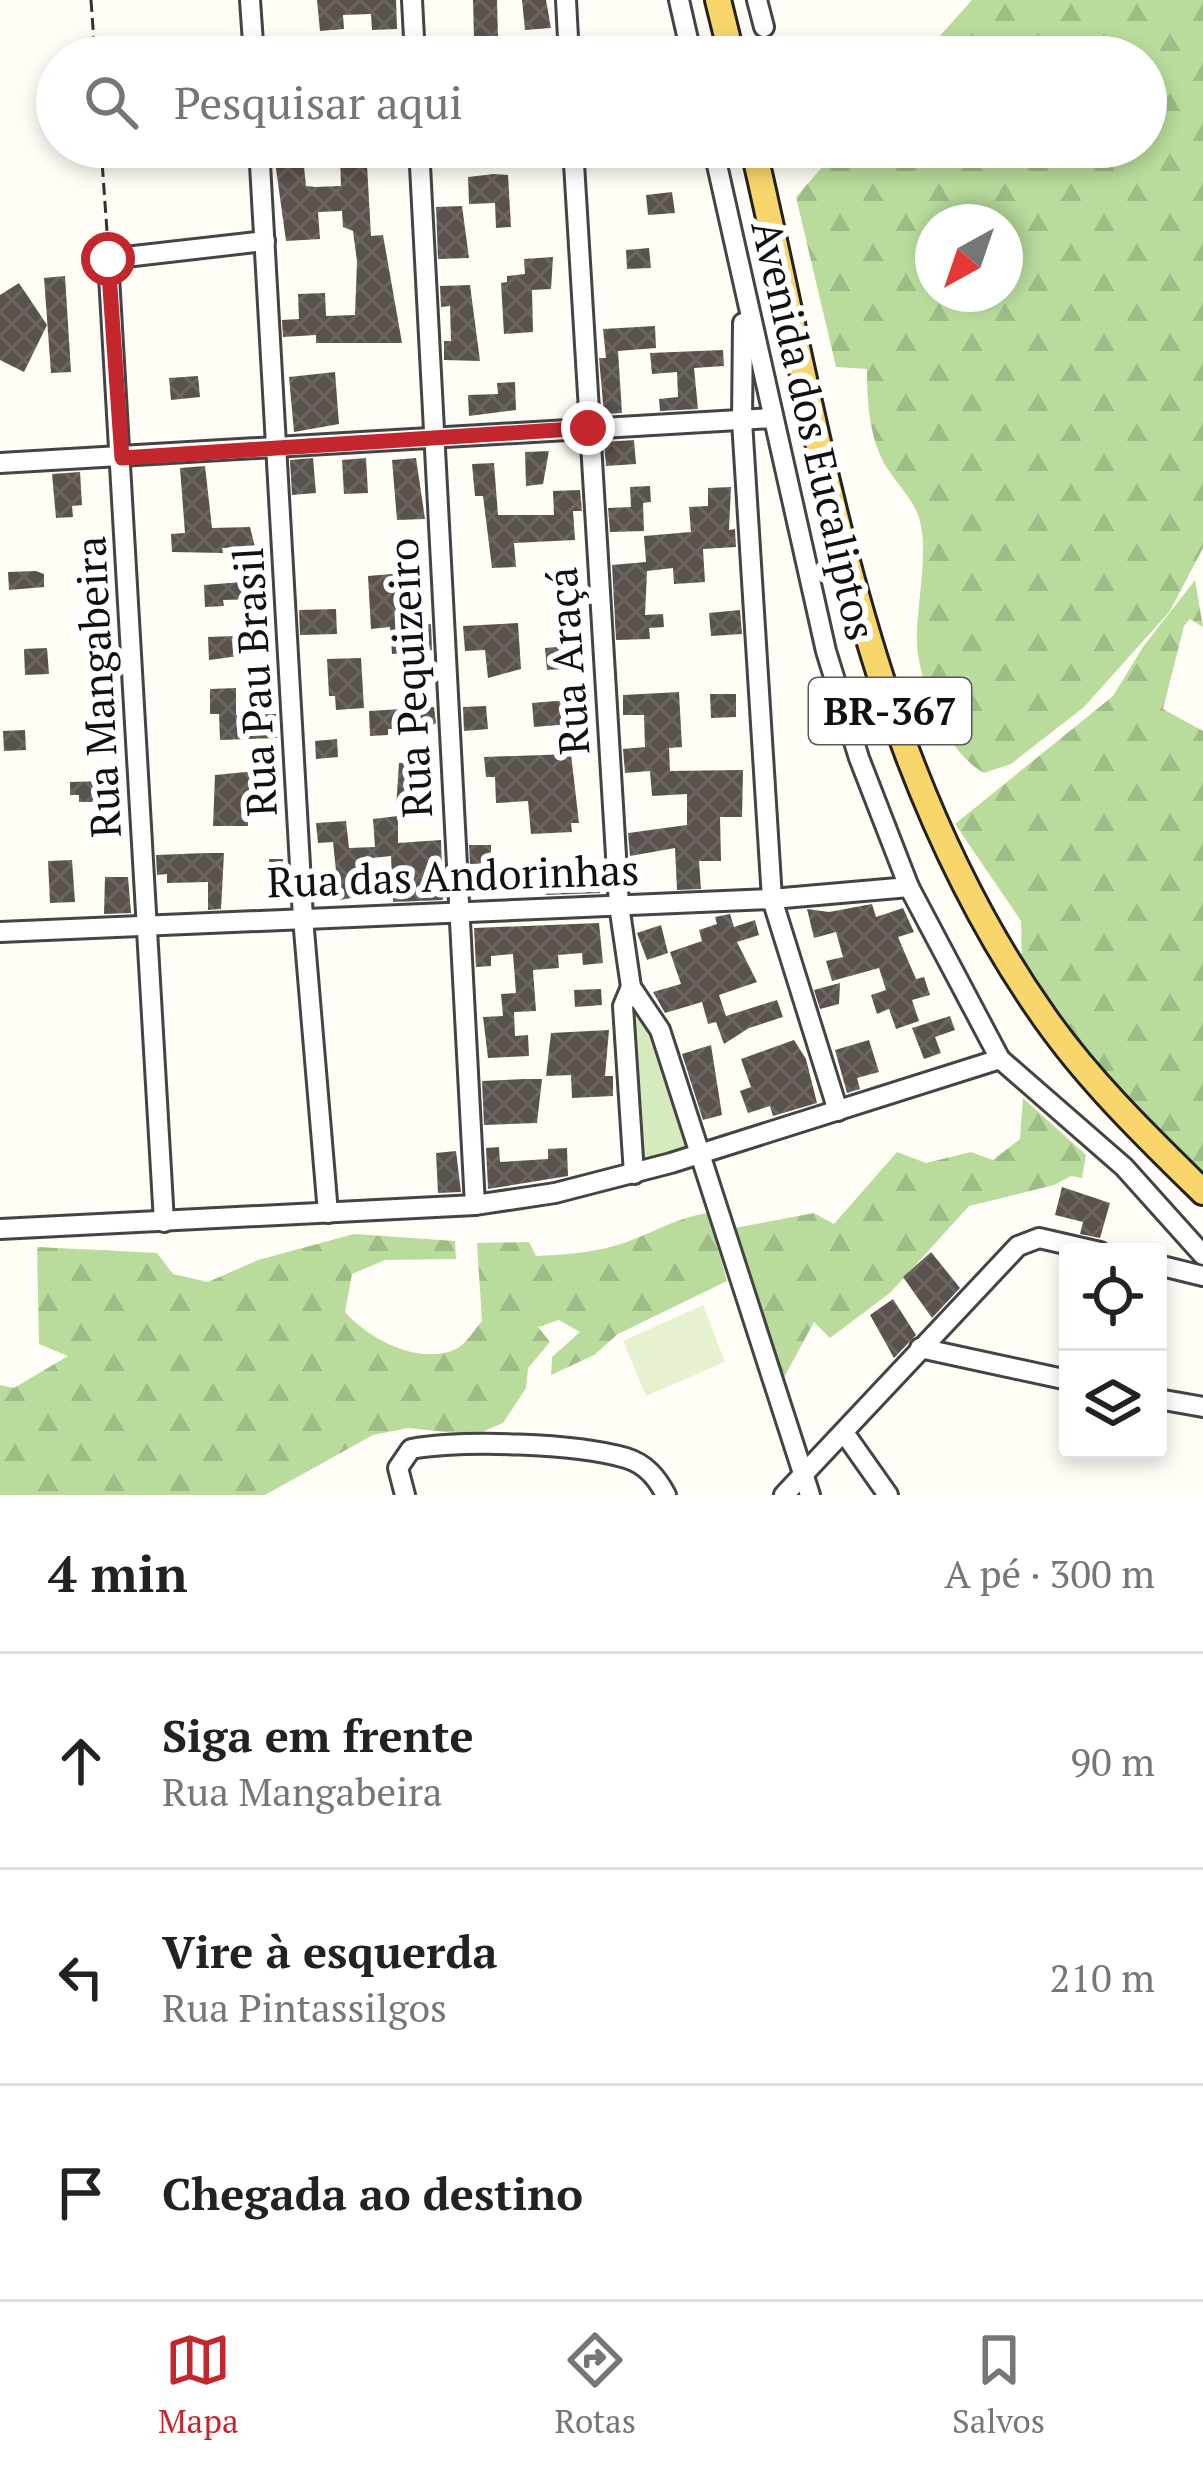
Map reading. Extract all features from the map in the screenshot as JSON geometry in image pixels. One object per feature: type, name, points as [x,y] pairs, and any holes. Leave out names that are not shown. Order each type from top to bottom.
[{"type":"main road","points":[[718,0],[727,36]]},
{"type":"main road","name":"BR-367","points":[[758,168],[850,580],[899,739],[930,820],[980,916],[1045,1018],[1112,1102],[1203,1192]]},
{"type":"street","points":[[250,0],[253,36]]},
{"type":"street","points":[[412,0],[414,36]]},
{"type":"street","points":[[566,0],[568,36]]},
{"type":"street","points":[[679,0],[687,36]]},
{"type":"street","points":[[757,0],[764,27]]},
{"type":"street","name":"Rua Pau Brasil","points":[[261,168],[303,918],[328,1213]]},
{"type":"street","name":"Rua Pequizeiro","points":[[420,168],[475,1204]]},
{"type":"street","name":"Rua Araçá","points":[[575,168],[620,905],[631,987],[660,1030],[807,1486]]},
{"type":"street","name":"Avenida dos Eucaliptos","points":[[717,168],[826,651],[859,758],[909,886],[1000,1060],[1068,1115],[1172,1216],[1203,1255]]},
{"type":"street","points":[[108,259],[265,241]]},
{"type":"street","name":"Rua Mangabeira","points":[[108,259],[164,1222]]},
{"type":"street","points":[[743,290],[742,421],[772,899],[838,1111]]},
{"type":"street","points":[[0,464],[773,418]]},
{"type":"street","name":"Rua das Andorinhas","points":[[0,932],[772,899],[909,886]]},
{"type":"street","points":[[631,987],[623,1006],[634,1174]]},
{"type":"street","points":[[0,1229],[475,1204],[634,1174],[1000,1060]]},
{"type":"street","points":[[1172,1216],[1203,1236]]},
{"type":"street","points":[[784,1495],[807,1486],[920,1348],[1029,1240],[1059,1245]]},
{"type":"street","points":[[1167,1267],[1203,1276]]},
{"type":"street","points":[[920,1348],[1059,1377]]},
{"type":"street","points":[[1167,1401],[1203,1407]]},
{"type":"street","points":[[845,1434],[888,1495]]},
{"type":"street","points":[[404,1495],[398,1468],[403,1454],[425,1446],[516,1445],[625,1458],[656,1477],[666,1495]]},
{"type":"path","points":[[91,0],[94,36]]},
{"type":"path","points":[[102,168],[108,259]]},
{"type":"green space","points":[[972,0],[1203,0],[1203,548],[1170,611],[1084,707],[1011,764],[984,773],[959,752],[940,721],[918,654],[923,548],[918,515],[876,445],[867,369],[836,367],[796,197],[822,168],[1167,168],[1167,36],[940,36]]},
{"type":"green space","points":[[1195,580],[1203,627],[1190,619],[1184,626],[1163,709],[1203,731],[1203,1180],[1112,1084],[1022,970],[1021,921],[955,824],[1113,696],[1143,647]]},
{"type":"green space","points":[[634,1015],[644,1021],[686,1147],[639,1162]]},
{"type":"green space","points":[[1023,1098],[1086,1155],[1082,1178],[1071,1176],[1054,1185],[969,1206],[890,1293],[830,1338],[814,1322],[781,1383],[734,1228],[814,1213],[834,1224],[897,1152],[926,1163],[971,1152],[993,1160],[1020,1139]]},
{"type":"green space","points":[[708,1213],[727,1281],[618,1334],[594,1355],[551,1375],[552,1357],[580,1332],[559,1320],[538,1327],[550,1342],[528,1368],[526,1388],[503,1423],[475,1435],[408,1428],[373,1435],[265,1495],[0,1495],[0,1385],[14,1388],[68,1356],[39,1344],[37,1247],[157,1253],[173,1274],[208,1282],[258,1260],[354,1234],[455,1241],[456,1259],[385,1260],[352,1274],[345,1312],[381,1340],[426,1354],[456,1349],[482,1321],[477,1243],[529,1242],[536,1256],[575,1253],[614,1246]]},
{"type":"green space","points":[[703,1305],[725,1362],[646,1396],[623,1341]]},
{"type":"building","points":[[317,0],[396,0],[397,29],[372,30],[371,14],[343,15],[344,29],[320,31]]},
{"type":"building","points":[[473,0],[497,0],[498,36],[474,36]]},
{"type":"building","points":[[522,0],[546,0],[551,28],[525,30]]},
{"type":"building","points":[[276,168],[304,168],[306,186],[315,187],[341,186],[340,168],[367,168],[371,236],[383,235],[402,343],[316,343],[316,335],[283,337],[282,320],[299,319],[298,294],[325,293],[326,316],[355,315],[357,261],[353,231],[343,227],[342,211],[318,212],[320,239],[286,241]]},
{"type":"building","points":[[508,175],[511,227],[496,228],[495,203],[469,204],[468,177]]},
{"type":"building","points":[[672,192],[675,213],[648,215],[646,195]]},
{"type":"building","points":[[462,206],[469,258],[438,259],[436,207]]},
{"type":"building","points":[[649,248],[651,268],[627,269],[626,250]]},
{"type":"building","points":[[553,257],[551,289],[532,290],[533,332],[504,334],[501,283],[507,282],[507,276],[525,274],[524,259]]},
{"type":"building","points":[[65,276],[71,372],[51,373],[44,278]]},
{"type":"building","points":[[19,283],[47,325],[24,372],[0,360],[0,295]]},
{"type":"building","points":[[470,285],[480,361],[444,360],[444,341],[451,341],[450,306],[441,307],[440,286]]},
{"type":"building","points":[[655,326],[656,348],[618,351],[622,413],[604,414],[599,358],[606,358],[603,329]]},
{"type":"building","points":[[723,350],[724,366],[694,368],[698,409],[660,411],[659,399],[678,397],[677,372],[652,374],[650,353]]},
{"type":"building","points":[[335,372],[339,424],[294,432],[289,377]]},
{"type":"building","points":[[198,376],[200,397],[171,400],[169,378]]},
{"type":"building","points":[[515,382],[516,410],[469,416],[468,395],[498,394],[497,383]]},
{"type":"building","points":[[634,440],[636,464],[606,466],[604,442]]},
{"type":"building","points":[[549,451],[543,484],[526,486],[525,452]]},
{"type":"building","points":[[313,458],[316,493],[292,495],[290,460]]},
{"type":"building","points":[[366,458],[368,493],[344,494],[342,460]]},
{"type":"building","points":[[416,458],[425,519],[397,520],[392,460]]},
{"type":"building","points":[[494,463],[498,515],[554,515],[553,491],[580,490],[582,511],[573,511],[575,540],[514,543],[516,567],[492,568],[483,496],[475,496],[472,464]]},
{"type":"building","points":[[205,466],[212,528],[250,527],[255,547],[222,548],[223,553],[172,552],[171,534],[185,533],[180,468]]},
{"type":"building","points":[[80,472],[82,505],[72,506],[73,517],[56,518],[52,474]]},
{"type":"building","points":[[650,486],[651,502],[643,503],[644,531],[610,532],[608,508],[631,507],[630,487]]},
{"type":"building","points":[[731,487],[729,530],[735,529],[736,547],[703,549],[705,582],[674,584],[673,568],[647,571],[645,615],[663,614],[664,627],[649,628],[650,639],[616,640],[612,565],[646,562],[644,536],[691,532],[689,507],[708,506],[708,488]]},
{"type":"building","points":[[8,572],[44,574],[44,587],[9,590]]},
{"type":"building","points":[[403,573],[402,627],[431,624],[432,650],[392,654],[390,627],[371,629],[368,576]]},
{"type":"building","points":[[255,581],[256,599],[223,600],[224,606],[205,607],[204,585]]},
{"type":"building","points":[[336,609],[337,634],[300,635],[299,610]]},
{"type":"building","points":[[740,610],[742,634],[711,636],[709,613]]},
{"type":"building","points":[[518,623],[521,669],[488,678],[485,650],[465,651],[463,626]]},
{"type":"building","points":[[261,635],[262,653],[209,660],[208,637]]},
{"type":"building","points":[[580,645],[582,668],[547,670],[545,648]]},
{"type":"building","points":[[47,648],[49,674],[25,675],[24,649]]},
{"type":"building","points":[[361,658],[364,708],[336,710],[335,696],[329,696],[327,659]]},
{"type":"building","points":[[236,688],[236,715],[276,714],[277,738],[220,740],[219,714],[210,714],[210,689]]},
{"type":"building","points":[[679,692],[682,747],[669,748],[670,771],[743,770],[742,817],[720,817],[721,861],[699,861],[701,889],[677,890],[675,848],[630,856],[628,833],[687,825],[687,794],[652,796],[650,771],[625,773],[623,749],[645,747],[644,715],[623,715],[623,695]]},
{"type":"building","points":[[710,694],[736,694],[736,717],[711,718]]},
{"type":"building","points":[[568,700],[570,724],[534,727],[532,703]]},
{"type":"building","points":[[486,706],[488,729],[464,731],[463,707]]},
{"type":"building","points":[[434,707],[436,723],[429,728],[388,729],[388,735],[370,736],[369,711]]},
{"type":"building","points":[[25,730],[26,750],[4,751],[3,731]]},
{"type":"building","points":[[337,739],[338,757],[316,759],[315,741]]},
{"type":"building","points":[[571,754],[579,823],[571,823],[572,832],[531,834],[528,801],[496,803],[495,777],[486,777],[484,757]]},
{"type":"building","points":[[434,761],[436,780],[418,781],[420,808],[396,809],[399,763]]},
{"type":"building","points":[[277,769],[279,785],[267,786],[266,814],[248,814],[248,826],[213,826],[215,775]]},
{"type":"building","points":[[105,781],[105,802],[79,802],[79,795],[70,795],[70,782]]},
{"type":"building","points":[[398,816],[398,843],[441,840],[443,900],[393,902],[391,856],[362,859],[364,878],[355,879],[358,897],[339,900],[333,842],[318,843],[316,823],[346,821],[349,848],[375,847],[373,819]]},
{"type":"building","points":[[469,845],[491,845],[491,863],[470,864]]},
{"type":"building","points":[[224,853],[221,909],[208,910],[208,882],[167,883],[167,874],[157,875],[156,855]]},
{"type":"building","points":[[269,859],[283,859],[283,889],[270,889]]},
{"type":"building","points":[[72,860],[75,902],[50,903],[48,861]]},
{"type":"building","points":[[599,869],[600,893],[546,895],[544,872]]},
{"type":"building","points":[[105,877],[128,877],[131,913],[104,914]]},
{"type":"building","points":[[872,904],[876,917],[903,908],[914,932],[898,937],[916,979],[924,977],[930,995],[912,1000],[919,1021],[896,1029],[889,1009],[877,1014],[871,995],[886,990],[879,968],[832,981],[826,961],[843,957],[836,932],[814,938],[807,909],[829,912]]},
{"type":"building","points":[[730,914],[734,927],[755,920],[759,935],[737,942],[757,982],[719,995],[726,1016],[777,1000],[783,1017],[749,1028],[724,1044],[716,1022],[708,1024],[702,1002],[665,1013],[653,992],[681,984],[670,952],[702,941],[699,930],[717,924],[715,917]]},
{"type":"building","points":[[599,923],[603,963],[583,965],[582,953],[558,955],[559,968],[533,970],[536,1011],[514,1012],[515,1036],[528,1035],[529,1056],[488,1058],[483,1017],[503,1016],[501,994],[516,993],[513,954],[491,956],[491,966],[476,967],[474,928]]},
{"type":"building","points":[[661,925],[668,953],[647,960],[637,933]]},
{"type":"building","points":[[840,983],[839,1004],[820,1009],[814,990]]},
{"type":"building","points":[[601,989],[602,1005],[575,1007],[574,990]]},
{"type":"building","points":[[950,1016],[955,1030],[935,1037],[941,1053],[924,1059],[912,1028]]},
{"type":"building","points":[[609,1030],[605,1076],[613,1076],[613,1096],[572,1098],[571,1075],[546,1076],[551,1033]]},
{"type":"building","points":[[794,1040],[806,1059],[817,1103],[773,1116],[770,1106],[748,1113],[740,1091],[751,1087],[741,1059]]},
{"type":"building","points":[[869,1040],[879,1072],[857,1078],[860,1089],[847,1093],[835,1050]]},
{"type":"building","points":[[711,1045],[722,1115],[703,1120],[682,1054]]},
{"type":"building","points":[[542,1079],[537,1123],[484,1125],[482,1081]]},
{"type":"building","points":[[499,1147],[500,1162],[548,1159],[548,1149],[567,1148],[568,1176],[488,1189],[486,1148]]},
{"type":"building","points":[[456,1151],[461,1192],[438,1193],[436,1153]]},
{"type":"building","points":[[1062,1187],[1110,1203],[1100,1238],[1080,1234],[1083,1222],[1055,1215]]},
{"type":"building","points":[[931,1252],[960,1288],[932,1318],[903,1277]]},
{"type":"building","points":[[893,1299],[916,1335],[894,1358],[870,1315]]},
{"type":"route","points":[[108,259],[122,458],[278,444],[588,428]]}]
